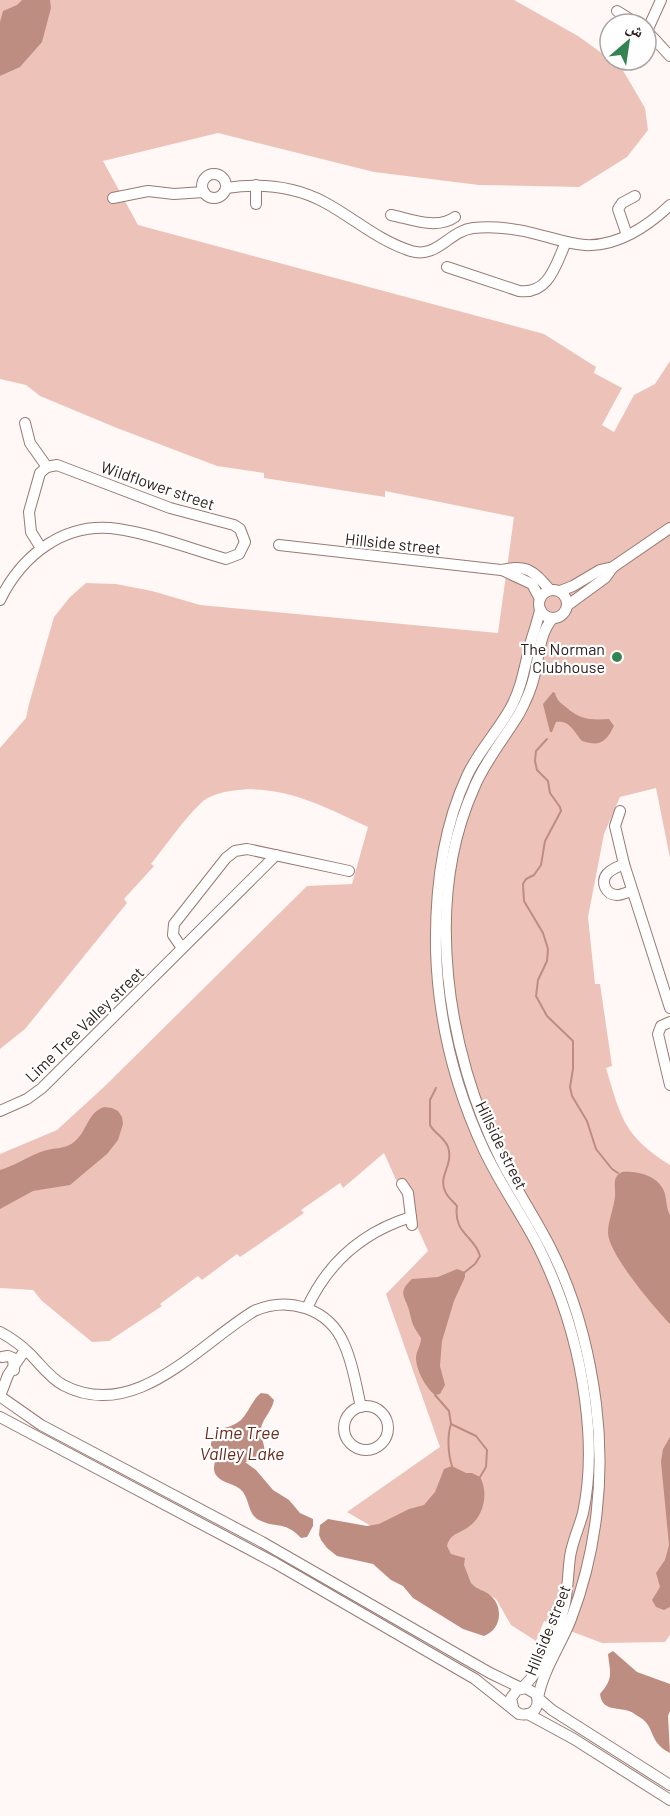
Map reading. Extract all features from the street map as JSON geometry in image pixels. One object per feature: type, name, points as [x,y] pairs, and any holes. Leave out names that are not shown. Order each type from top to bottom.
[{"type":"street","points":[[658,43],[670,56]]},
{"type":"street","points":[[214,174],[225,180],[226,188],[223,195],[216,198],[209,197],[204,192],[204,180],[214,174]]},
{"type":"street","points":[[256,185],[256,204]]},
{"type":"street","points":[[226,188],[256,185],[292,190],[315,197],[368,231],[412,251],[423,253],[434,250],[461,231],[473,228],[504,229],[566,242],[598,245],[627,235],[654,219],[670,205]]},
{"type":"street","points":[[112,198],[152,191],[174,194],[204,192]]},
{"type":"street","points":[[627,235],[618,210],[622,203],[634,195]]},
{"type":"street","points":[[391,215],[441,223],[455,217]]},
{"type":"street","points":[[441,223],[451,238]]},
{"type":"street","points":[[447,267],[519,291],[531,291],[547,281],[566,242]]},
{"type":"street","points":[[25,423],[30,443],[47,467],[38,477],[28,517],[31,532],[41,548]]},
{"type":"street","name":"Wildflower street","points":[[0,600],[20,568],[41,548],[61,537],[95,528],[129,531],[226,559],[239,554],[244,549],[244,535],[240,528],[234,525],[170,508],[62,466],[47,467]]},
{"type":"street","points":[[540,604],[546,591],[573,586],[600,570],[613,567],[670,528]]},
{"type":"street","name":"Hillside street","points":[[279,545],[502,570],[527,575]]},
{"type":"street","name":"Hillside street","points":[[538,1698],[544,1678],[571,1619],[589,1557],[596,1514],[599,1449],[596,1406],[588,1353],[575,1307],[558,1263],[502,1162],[483,1121],[471,1086],[460,1050],[453,1014],[442,921],[452,863],[466,806],[482,770],[518,716],[528,696],[545,630],[553,618],[564,613],[568,605],[605,578],[613,567]]},
{"type":"street","points":[[527,575],[566,597],[568,605]]},
{"type":"street","points":[[527,575],[535,587],[545,616],[553,618]]},
{"type":"street","name":"Hillside street","points":[[521,1688],[535,1674],[558,1626],[565,1601],[571,1554],[583,1513],[589,1470],[588,1424],[578,1355],[565,1311],[528,1227],[489,1161],[460,1090],[443,1020],[438,973],[442,921],[443,852],[456,803],[475,761],[516,697],[525,671],[540,604]]},
{"type":"street","points":[[620,811],[615,825],[624,864],[670,1008]]},
{"type":"street","points":[[182,948],[173,935],[174,924],[226,858],[235,851],[247,849],[349,871]]},
{"type":"street","name":"Lime Tree Valley street","points":[[0,1111],[27,1099],[42,1088],[276,855]]},
{"type":"street","points":[[624,864],[608,872],[604,878],[604,885],[614,895],[632,891]]},
{"type":"street","points":[[670,1022],[661,1026],[658,1034],[670,1085]]},
{"type":"street","points":[[307,1308],[326,1274],[343,1255],[375,1232],[412,1221],[408,1193],[402,1184]]},
{"type":"street","points":[[0,1332],[25,1350],[45,1372],[65,1386],[88,1394],[119,1395],[134,1391],[164,1376],[246,1316],[262,1307],[288,1304],[307,1308],[328,1321],[339,1335],[347,1351],[361,1407]]},
{"type":"street","points":[[1,1359],[12,1340]]},
{"type":"street","points":[[0,1405],[1,1394],[25,1350]]},
{"type":"street","points":[[1,1359],[10,1356],[15,1366]]},
{"type":"street","points":[[1,1394],[41,1425],[252,1537],[490,1673],[521,1688],[530,1689],[552,1710],[670,1785]]},
{"type":"street","points":[[361,1407],[371,1407],[380,1412],[387,1425],[385,1439],[378,1446],[368,1450],[354,1446],[347,1439],[344,1429],[349,1415],[361,1407]]},
{"type":"street","points":[[0,1417],[285,1569],[475,1679],[519,1714],[528,1714],[574,1739],[670,1800]]},
{"type":"street","points":[[571,1554],[581,1550],[589,1557]]},
{"type":"street","points":[[513,1707],[513,1694],[521,1688]]},
{"type":"street","points":[[528,1714],[535,1710],[538,1698]]},
{"type":"shaded area","points":[[0,0],[514,0],[578,36],[598,50],[598,72],[624,72],[645,108],[648,130],[627,157],[579,187],[479,185],[374,172],[218,133],[103,161],[138,225],[544,334],[596,367],[594,373],[622,388],[602,425],[614,432],[634,395],[655,384],[670,361],[670,858],[656,788],[620,797],[604,834],[588,917],[595,984],[600,984],[612,1066],[606,1068],[616,1100],[633,1135],[670,1165],[670,1635],[665,1642],[602,1643],[544,1621],[536,1641],[511,1625],[496,1599],[347,1512],[440,1447],[386,1294],[428,1251],[384,1153],[343,1188],[340,1183],[301,1210],[304,1213],[240,1257],[237,1254],[202,1280],[198,1276],[160,1304],[162,1306],[109,1341],[92,1342],[42,1301],[33,1290],[0,1288],[0,1154],[57,1130],[105,1086],[307,886],[352,884],[368,827],[318,804],[284,793],[249,789],[224,792],[207,798],[175,832],[151,864],[154,866],[124,899],[127,903],[25,1029],[0,1049],[0,748],[26,718],[54,617],[70,597],[86,583],[116,584],[152,591],[200,605],[498,633],[514,517],[385,491],[385,497],[264,478],[264,473],[217,466],[40,396],[26,385],[0,379]]},
{"type":"water","points":[[22,0],[50,0],[51,8],[42,42],[20,67],[0,76],[0,22],[3,11],[17,5]]},
{"type":"water","points":[[553,692],[561,703],[577,715],[591,719],[609,719],[614,726],[608,736],[598,743],[582,741],[571,727],[561,722],[556,722],[550,732],[543,704]]},
{"type":"water","points":[[104,1107],[118,1111],[123,1124],[118,1140],[107,1154],[70,1185],[33,1191],[0,1209],[0,1170],[38,1153],[72,1144],[82,1133],[90,1118]]},
{"type":"water","points":[[622,1172],[646,1175],[657,1181],[664,1191],[670,1215],[670,1324],[633,1280],[610,1243],[608,1228],[614,1201],[615,1180]]},
{"type":"water","points":[[457,1269],[465,1272],[465,1277],[454,1301],[442,1341],[440,1366],[445,1385],[440,1394],[435,1395],[425,1383],[416,1363],[421,1338],[413,1325],[403,1291],[412,1279],[438,1277]]},
{"type":"water","name":"Lime Tree Valley Lake","points":[[261,1393],[268,1394],[274,1400],[261,1428],[265,1450],[264,1459],[245,1462],[256,1470],[273,1490],[289,1500],[300,1513],[313,1519],[313,1526],[307,1537],[301,1538],[290,1529],[259,1520],[251,1511],[243,1492],[219,1478],[215,1473],[216,1457],[211,1451],[213,1436],[216,1432],[241,1420]]},
{"type":"water","points":[[670,1437],[670,1607],[664,1610],[656,1607],[652,1600],[660,1587],[656,1573],[665,1560],[669,1545],[661,1462],[663,1449]]},
{"type":"water","points":[[452,1466],[480,1477],[483,1483],[483,1504],[477,1518],[467,1528],[452,1537],[447,1546],[451,1554],[465,1558],[464,1565],[471,1583],[491,1596],[498,1606],[497,1624],[490,1633],[484,1636],[463,1629],[413,1598],[403,1586],[391,1580],[373,1564],[337,1556],[327,1548],[319,1535],[320,1525],[328,1519],[367,1526],[379,1524],[409,1509],[424,1505],[435,1492],[444,1469]]},
{"type":"water","points":[[613,1651],[637,1672],[670,1684],[668,1716],[670,1753],[659,1745],[641,1718],[630,1712],[607,1706],[601,1699],[600,1694],[610,1675],[608,1654]]},
{"type":"waterway","points":[[547,739],[536,751],[535,761],[537,770],[548,781],[550,793],[561,811],[545,841],[541,865],[523,884],[524,901],[543,933],[548,949],[547,961],[538,980],[536,996],[547,1016],[573,1041],[573,1069],[570,1087],[572,1096],[587,1121],[596,1149],[618,1173]]},
{"type":"waterway","points":[[436,1088],[430,1100],[430,1125],[448,1147],[449,1159],[443,1185],[447,1195],[457,1206],[458,1223],[461,1229],[474,1244],[480,1256],[475,1264],[465,1272]]},
{"type":"waterway","points":[[435,1395],[449,1411],[451,1424],[476,1436],[487,1450],[486,1467],[480,1477]]},
{"type":"waterway","points":[[451,1424],[449,1445],[452,1466]]},
{"type":"place","name":"The Norman Clubhouse","points":[[617,657]]}]
